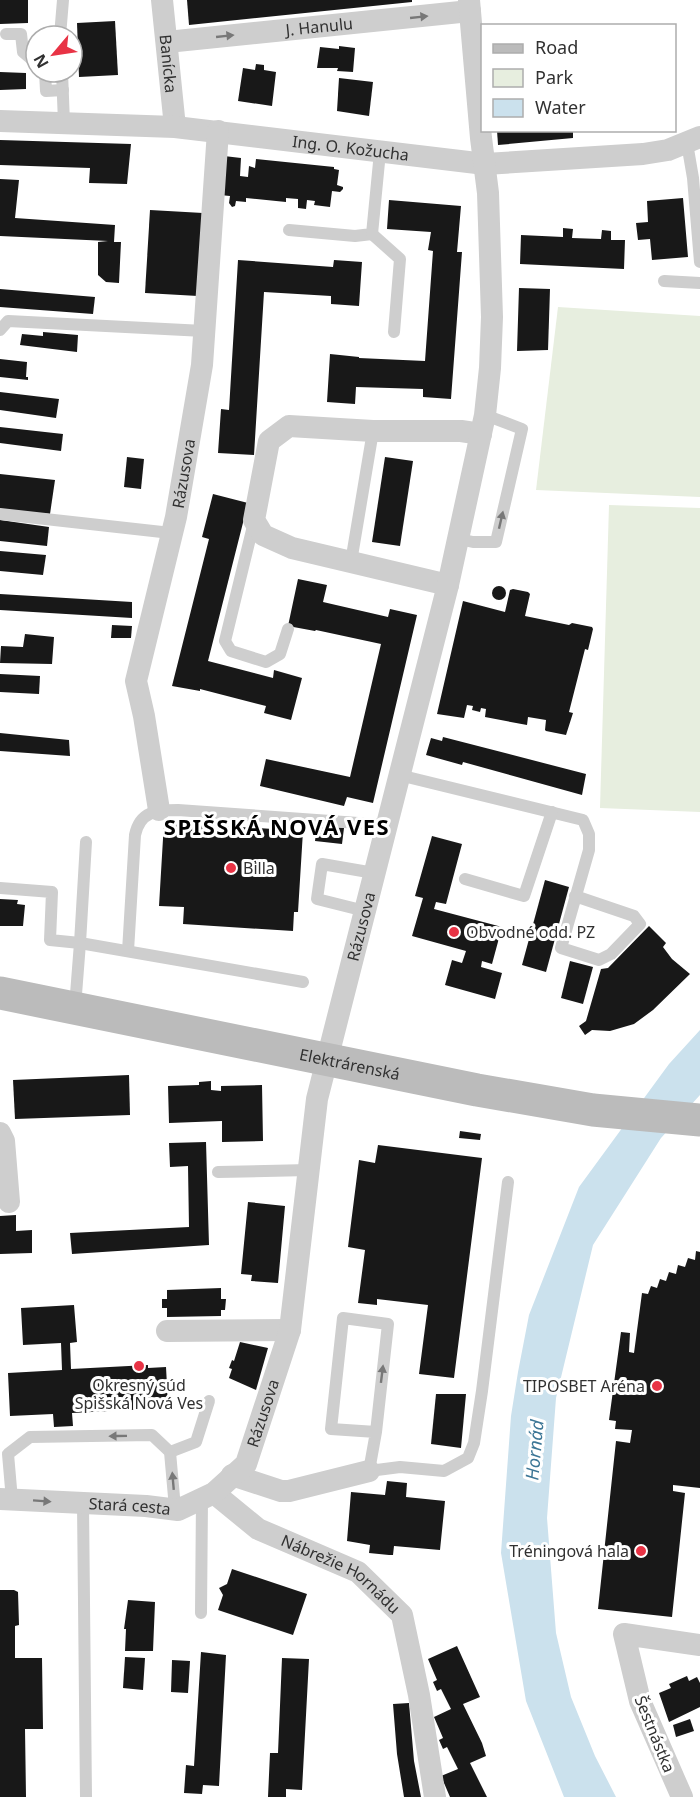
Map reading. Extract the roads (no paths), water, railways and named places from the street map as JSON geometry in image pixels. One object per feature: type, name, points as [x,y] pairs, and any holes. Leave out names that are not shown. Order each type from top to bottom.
[{"type":"main road","name":"Elektrárenská","points":[[0,998],[75,1008],[477,1090],[592,1110],[700,1120]]},
{"type":"street","name":"Banícka","points":[[162,0],[175,127]]},
{"type":"street","name":"J. Hanulu","points":[[167,42],[470,6],[481,122]]},
{"type":"street","name":"Ing. O. Kožucha","points":[[0,120],[175,127],[485,164],[643,154],[668,150],[694,140]]},
{"type":"street","name":"Rázusova","points":[[159,810],[136,681],[171,533],[202,365],[218,131]]},
{"type":"street","name":"J. Hanulu","points":[[482,132],[485,164]]},
{"type":"street","name":"Rázusova","points":[[239,1469],[290,1330],[317,1099],[448,585],[483,424],[490,368],[492,317],[485,164]]},
{"type":"street","points":[[448,585],[292,548],[263,535],[254,520],[269,441],[289,426],[373,431],[461,431],[483,424]]},
{"type":"street","points":[[0,1133],[4,1141],[9,1202]]},
{"type":"street","points":[[167,1331],[290,1330]]},
{"type":"street","points":[[239,1469],[281,1491],[369,1471]]},
{"type":"street","name":"Stará cesta","points":[[6,1499],[178,1510],[208,1496],[239,1469]]},
{"type":"street","name":"Nábrežie Hornádu","points":[[208,1496],[258,1529],[358,1572],[402,1615],[419,1695],[435,1797]]},
{"type":"street","name":"Šestnástka","points":[[682,1797],[639,1701],[624,1634],[700,1645]]},
{"type":"lane","points":[[61,24],[63,0]]},
{"type":"lane","points":[[6,34],[21,34],[24,53]]},
{"type":"lane","points":[[46,84],[46,91],[63,90]]},
{"type":"lane","points":[[63,84],[64,123]]},
{"type":"lane","points":[[694,140],[700,262]]},
{"type":"lane","points":[[372,234],[380,153]]},
{"type":"lane","points":[[289,230],[355,236],[372,234],[400,259],[394,332]]},
{"type":"lane","points":[[664,281],[700,283]]},
{"type":"lane","points":[[0,330],[8,321],[204,331]]},
{"type":"lane","points":[[459,539],[473,542],[496,542],[522,429],[483,424]]},
{"type":"lane","points":[[351,562],[373,431]]},
{"type":"lane","points":[[0,514],[171,533]]},
{"type":"lane","points":[[254,520],[225,641],[231,651],[266,662],[280,654],[288,629]]},
{"type":"lane","points":[[399,775],[583,820],[588,834],[589,850],[575,896],[561,948],[599,960],[611,954],[640,924],[634,915],[575,896]]},
{"type":"lane","points":[[128,951],[137,827],[145,816],[159,810],[386,825]]},
{"type":"lane","points":[[465,879],[524,897],[552,812]]},
{"type":"lane","points":[[75,1008],[86,842]]},
{"type":"lane","points":[[365,911],[317,899],[322,864],[374,873]]},
{"type":"lane","points":[[0,888],[52,892],[50,940],[80,943],[303,982]]},
{"type":"lane","points":[[218,1172],[309,1170]]},
{"type":"lane","points":[[376,1432],[331,1429],[343,1318],[388,1324],[376,1432],[369,1471],[400,1467],[444,1471],[468,1458],[474,1443],[482,1391],[508,1182]]},
{"type":"lane","points":[[170,1452],[196,1442],[209,1401]]},
{"type":"lane","points":[[6,1499],[8,1454],[30,1437],[152,1435],[170,1452],[174,1497],[178,1510]]},
{"type":"lane","points":[[201,1613],[208,1496]]},
{"type":"lane","points":[[83,1504],[86,1797]]},
{"type":"water","name":"Hornád","points":[[700,1030],[700,1095],[661,1138],[593,1245],[556,1398],[547,1518],[556,1633],[571,1697],[595,1756],[616,1797],[564,1797],[526,1701],[501,1553],[511,1416],[518,1372],[529,1315],[579,1187],[669,1064]]},
{"type":"place","name":"Billa","points":[[231,868]]},
{"type":"place","name":"Obvodné odd. PZ","points":[[454,932]]},
{"type":"place","name":"Okresný súd Spišská Nová Ves","points":[[139,1366]]},
{"type":"place","name":"TIPOSBET Aréna","points":[[657,1386]]},
{"type":"place","name":"Tréningová hala","points":[[641,1551]]},
{"type":"district","name":"SPIŠSKÁ NOVÁ VES","points":[[277,826]]}]
